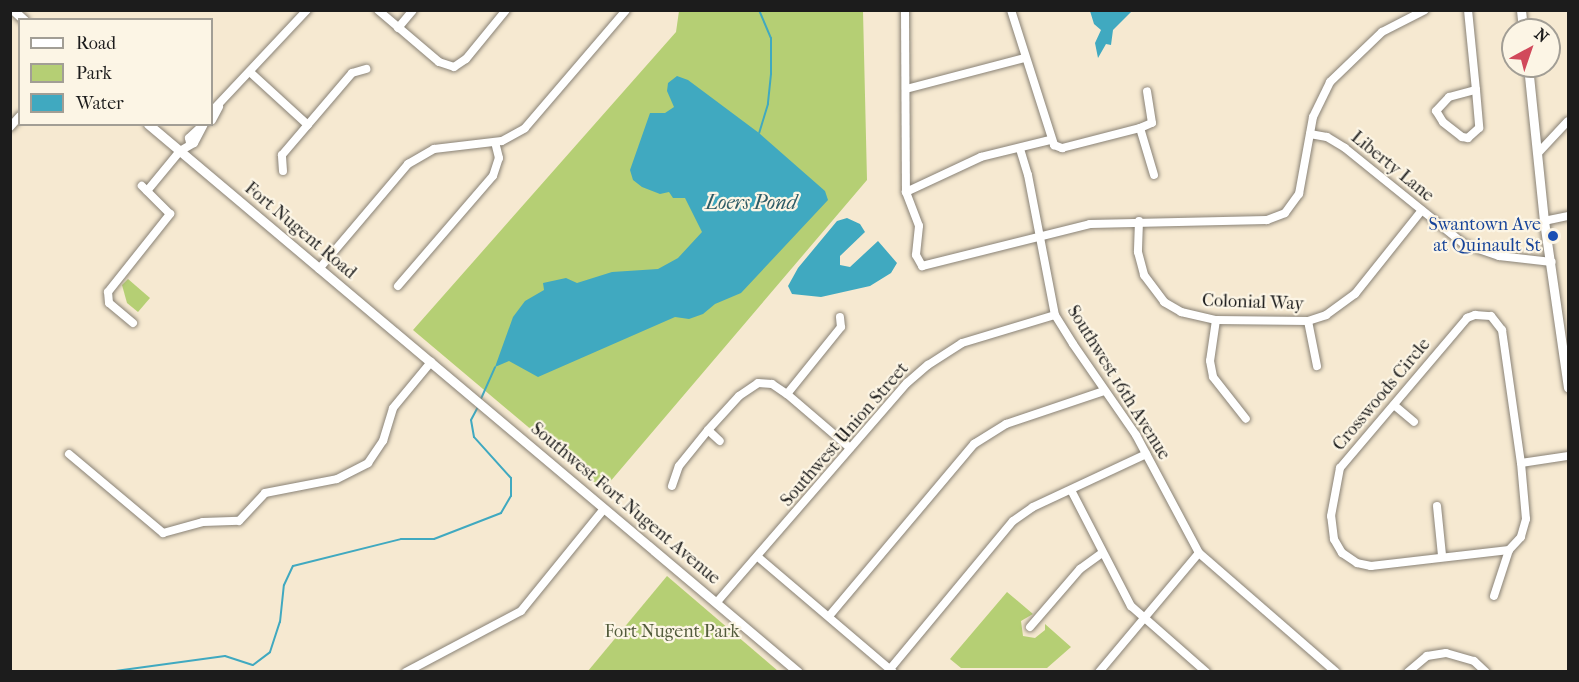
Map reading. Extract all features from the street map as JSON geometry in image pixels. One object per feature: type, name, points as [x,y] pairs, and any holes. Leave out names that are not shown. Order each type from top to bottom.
[{"type":"street","points":[[215,109],[251,73],[307,10]]},
{"type":"street","points":[[378,10],[439,62],[454,67],[466,59],[506,10]]},
{"type":"street","points":[[398,28],[413,10]]},
{"type":"street","points":[[319,269],[408,164],[434,149],[495,142],[525,128],[626,10]]},
{"type":"street","points":[[905,10],[906,192],[919,226],[916,255],[922,266],[1090,224],[1273,219],[1285,213],[1299,194],[1318,103],[1346,63],[1382,32],[1425,10]]},
{"type":"street","points":[[1011,10],[1050,140],[1062,148],[1152,123],[1147,91]]},
{"type":"street","points":[[1468,10],[1476,90],[1479,128],[1468,138],[1462,137],[1443,122],[1436,111],[1449,97],[1476,90]]},
{"type":"street","points":[[906,89],[1025,58]]},
{"type":"street","points":[[283,171],[282,155],[352,73],[366,69]]},
{"type":"street","points":[[251,73],[308,125]]},
{"type":"street","points":[[1530,78],[1539,153],[1544,221],[1567,356],[1569,387]]},
{"type":"street","points":[[1539,153],[1569,121]]},
{"type":"street","name":"Fort Nugent Road","points":[[150,126],[431,362]]},
{"type":"street","points":[[133,323],[107,298],[169,218],[167,208],[144,189],[180,151],[201,135],[204,126]]},
{"type":"street","points":[[1140,128],[1154,175]]},
{"type":"street","name":"Liberty Lane","points":[[1310,134],[1327,137],[1345,148],[1451,235],[1479,250],[1552,262]]},
{"type":"street","points":[[906,192],[981,157],[1050,140]]},
{"type":"street","points":[[398,286],[493,176],[499,158],[495,142]]},
{"type":"street","name":"Southwest 16th Avenue","points":[[1020,149],[1055,315],[1146,454],[1199,553],[1336,672]]},
{"type":"street","name":"Colonial Way","points":[[1139,221],[1138,252],[1152,289],[1181,312],[1216,320],[1308,321],[1326,315],[1355,294],[1422,210]]},
{"type":"street","points":[[1544,221],[1569,216]]},
{"type":"street","name":"Southwest Union Street","points":[[717,602],[907,383],[962,343],[1055,315]]},
{"type":"street","name":"Crosswoods Circle","points":[[1491,316],[1502,330],[1521,463],[1525,527],[1509,550],[1442,555],[1371,566],[1357,563],[1342,553],[1334,539],[1331,516],[1340,468],[1467,318],[1491,316]]},
{"type":"street","points":[[787,394],[841,327],[840,317]]},
{"type":"street","points":[[1216,320],[1210,361],[1213,377],[1246,419]]},
{"type":"street","points":[[1308,321],[1317,366]]},
{"type":"street","points":[[69,454],[163,533],[203,522],[239,521],[265,493],[337,479],[368,463],[383,441],[393,408],[431,362]]},
{"type":"street","name":"Southwest Fort Nugent Avenue","points":[[431,362],[603,510],[717,602],[798,672]]},
{"type":"street","points":[[672,486],[678,466],[708,430],[739,396],[758,383],[772,384],[787,394],[850,448]]},
{"type":"street","points":[[830,615],[974,444],[1006,424],[1104,391]]},
{"type":"street","points":[[1394,405],[1414,422]]},
{"type":"street","points":[[708,430],[720,441]]},
{"type":"street","points":[[758,557],[830,615],[892,670],[1013,521],[1033,507],[1146,454]]},
{"type":"street","points":[[1521,463],[1569,456]]},
{"type":"street","points":[[1071,490],[1101,554],[1131,606],[1206,672]]},
{"type":"street","points":[[1437,506],[1442,555]]},
{"type":"street","points":[[406,672],[521,611],[603,510]]},
{"type":"street","points":[[1494,596],[1509,550]]},
{"type":"street","points":[[1099,672],[1199,553]]},
{"type":"street","points":[[1030,627],[1080,569],[1101,554]]},
{"type":"street","points":[[1408,672],[1427,656],[1446,652],[1474,661],[1486,672]]},
{"type":"green space","points":[[679,11],[863,11],[867,180],[603,490],[413,330],[676,32]]},
{"type":"green space","points":[[128,279],[150,298],[138,312],[127,303],[122,285]]},
{"type":"green space","name":"Fort Nugent Park","points":[[667,576],[778,671],[588,671]]},
{"type":"green space","points":[[1007,592],[1033,614],[1021,621],[1023,636],[1035,638],[1045,630],[1045,624],[1071,647],[1047,668],[961,668],[950,659]]},
{"type":"water","points":[[1090,11],[1132,11],[1113,30],[1111,45],[1106,44],[1098,58],[1095,43],[1101,30],[1094,24]]},
{"type":"water","name":"Loers Pond","points":[[677,76],[688,80],[759,133],[825,191],[828,200],[741,293],[715,304],[703,314],[689,319],[675,317],[538,377],[509,361],[495,367],[513,317],[525,301],[544,290],[543,283],[566,278],[577,283],[612,272],[658,269],[678,258],[702,232],[685,198],[673,198],[669,192],[660,194],[642,187],[633,180],[630,170],[650,113],[665,113],[674,107],[667,91],[668,83]]},
{"type":"water","points":[[847,218],[860,224],[865,232],[840,256],[840,265],[850,267],[878,241],[897,263],[891,273],[870,286],[821,297],[792,294],[788,286],[798,268],[837,221]]},
{"type":"waterway","points":[[759,10],[771,38],[768,104],[759,133]]},
{"type":"waterway","points":[[480,401],[495,367]]},
{"type":"waterway","points":[[108,672],[225,656],[253,665],[270,652],[280,622],[284,585],[293,566],[401,539],[434,539],[501,513],[511,496],[511,478],[474,437],[471,420],[478,407]]},
{"type":"place","name":"Swantown Ave at Quinault St","points":[[1553,236]]}]
